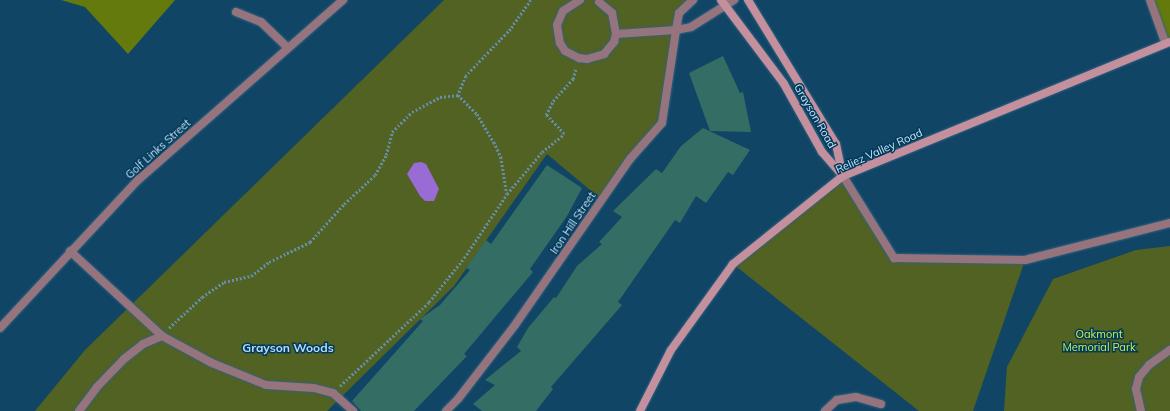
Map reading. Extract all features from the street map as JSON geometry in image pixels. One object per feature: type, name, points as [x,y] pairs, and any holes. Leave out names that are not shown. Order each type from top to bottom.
[{"type":"main road","name":"Grayson Road","points":[[748,0],[836,144],[843,176]]},
{"type":"main road","name":"Grayson Road","points":[[723,3],[784,84],[822,152],[843,176]]},
{"type":"main road","name":"Reliez Valley Road","points":[[640,411],[671,350],[733,264],[843,176],[1167,42]]},
{"type":"street","name":"Golf Links Street","points":[[0,328],[70,251],[138,180],[343,0]]},
{"type":"street","points":[[580,0],[563,11],[557,25],[560,43],[566,50],[579,58],[587,59],[604,54],[614,42],[616,34],[612,14],[598,1]]},
{"type":"street","name":"Iron Hill Street","points":[[446,411],[458,399],[515,325],[630,159],[662,123],[679,13],[694,0]]},
{"type":"street","points":[[616,34],[676,30],[691,27],[723,3],[734,0]]},
{"type":"street","points":[[1150,0],[1167,42]]},
{"type":"street","points":[[236,12],[260,22],[288,48]]},
{"type":"street","points":[[843,176],[894,258],[1024,260],[1170,223]]},
{"type":"street","points":[[70,251],[162,336],[212,363],[266,384],[314,388],[333,393],[353,411]]},
{"type":"street","points":[[79,411],[97,387],[124,359],[143,344],[162,336]]},
{"type":"street","points":[[1141,411],[1136,389],[1139,377],[1149,365],[1170,350]]},
{"type":"street","points":[[825,411],[837,400],[856,397],[881,404]]},
{"type":"path","points":[[458,95],[466,76],[511,29],[532,0]]},
{"type":"path","points":[[333,393],[429,302],[464,258],[507,194],[542,152],[564,134],[546,115],[553,101],[573,79],[579,58]]},
{"type":"path","points":[[458,95],[477,114],[494,142],[501,157],[507,194]]},
{"type":"path","points":[[162,336],[202,297],[224,282],[251,276],[269,262],[310,242],[344,204],[375,175],[386,155],[392,132],[412,112],[440,97],[458,95]]},
{"type":"green space","points":[[61,0],[175,0],[128,54],[85,7]]},
{"type":"green space","points":[[444,0],[691,0],[676,13],[662,123],[602,200],[547,154],[454,286],[327,411],[35,411],[85,350]]},
{"type":"green space","points":[[1150,0],[1170,0],[1170,42],[1165,42]]},
{"type":"green space","points":[[843,176],[894,258],[1025,260],[973,411],[919,411],[733,264]]},
{"type":"green space","name":"Oakmont Memorial Park","points":[[1170,246],[1170,411],[1004,411],[1007,367],[1053,279],[1136,250]]},
{"type":"shaded area","points":[[421,162],[426,164],[439,189],[434,201],[425,201],[420,196],[407,174],[414,163]]},
{"type":"building","points":[[723,56],[740,93],[743,92],[751,132],[710,131],[689,73]]},
{"type":"building","points":[[703,128],[750,150],[733,175],[728,172],[706,203],[696,196],[680,223],[675,220],[618,302],[622,305],[551,387],[553,389],[536,411],[482,411],[473,404],[495,385],[485,380],[521,351],[517,347],[528,328],[554,297],[556,298],[577,266],[602,244],[599,242],[622,217],[613,211],[656,169],[662,173],[681,146]]},
{"type":"building","points":[[547,165],[582,188],[567,216],[530,269],[533,272],[464,354],[467,356],[414,411],[361,411],[352,401],[423,321],[420,319],[440,305],[470,270],[466,268],[486,240],[491,244]]},
{"type":"district","name":"Grayson Woods","points":[[288,348]]}]
